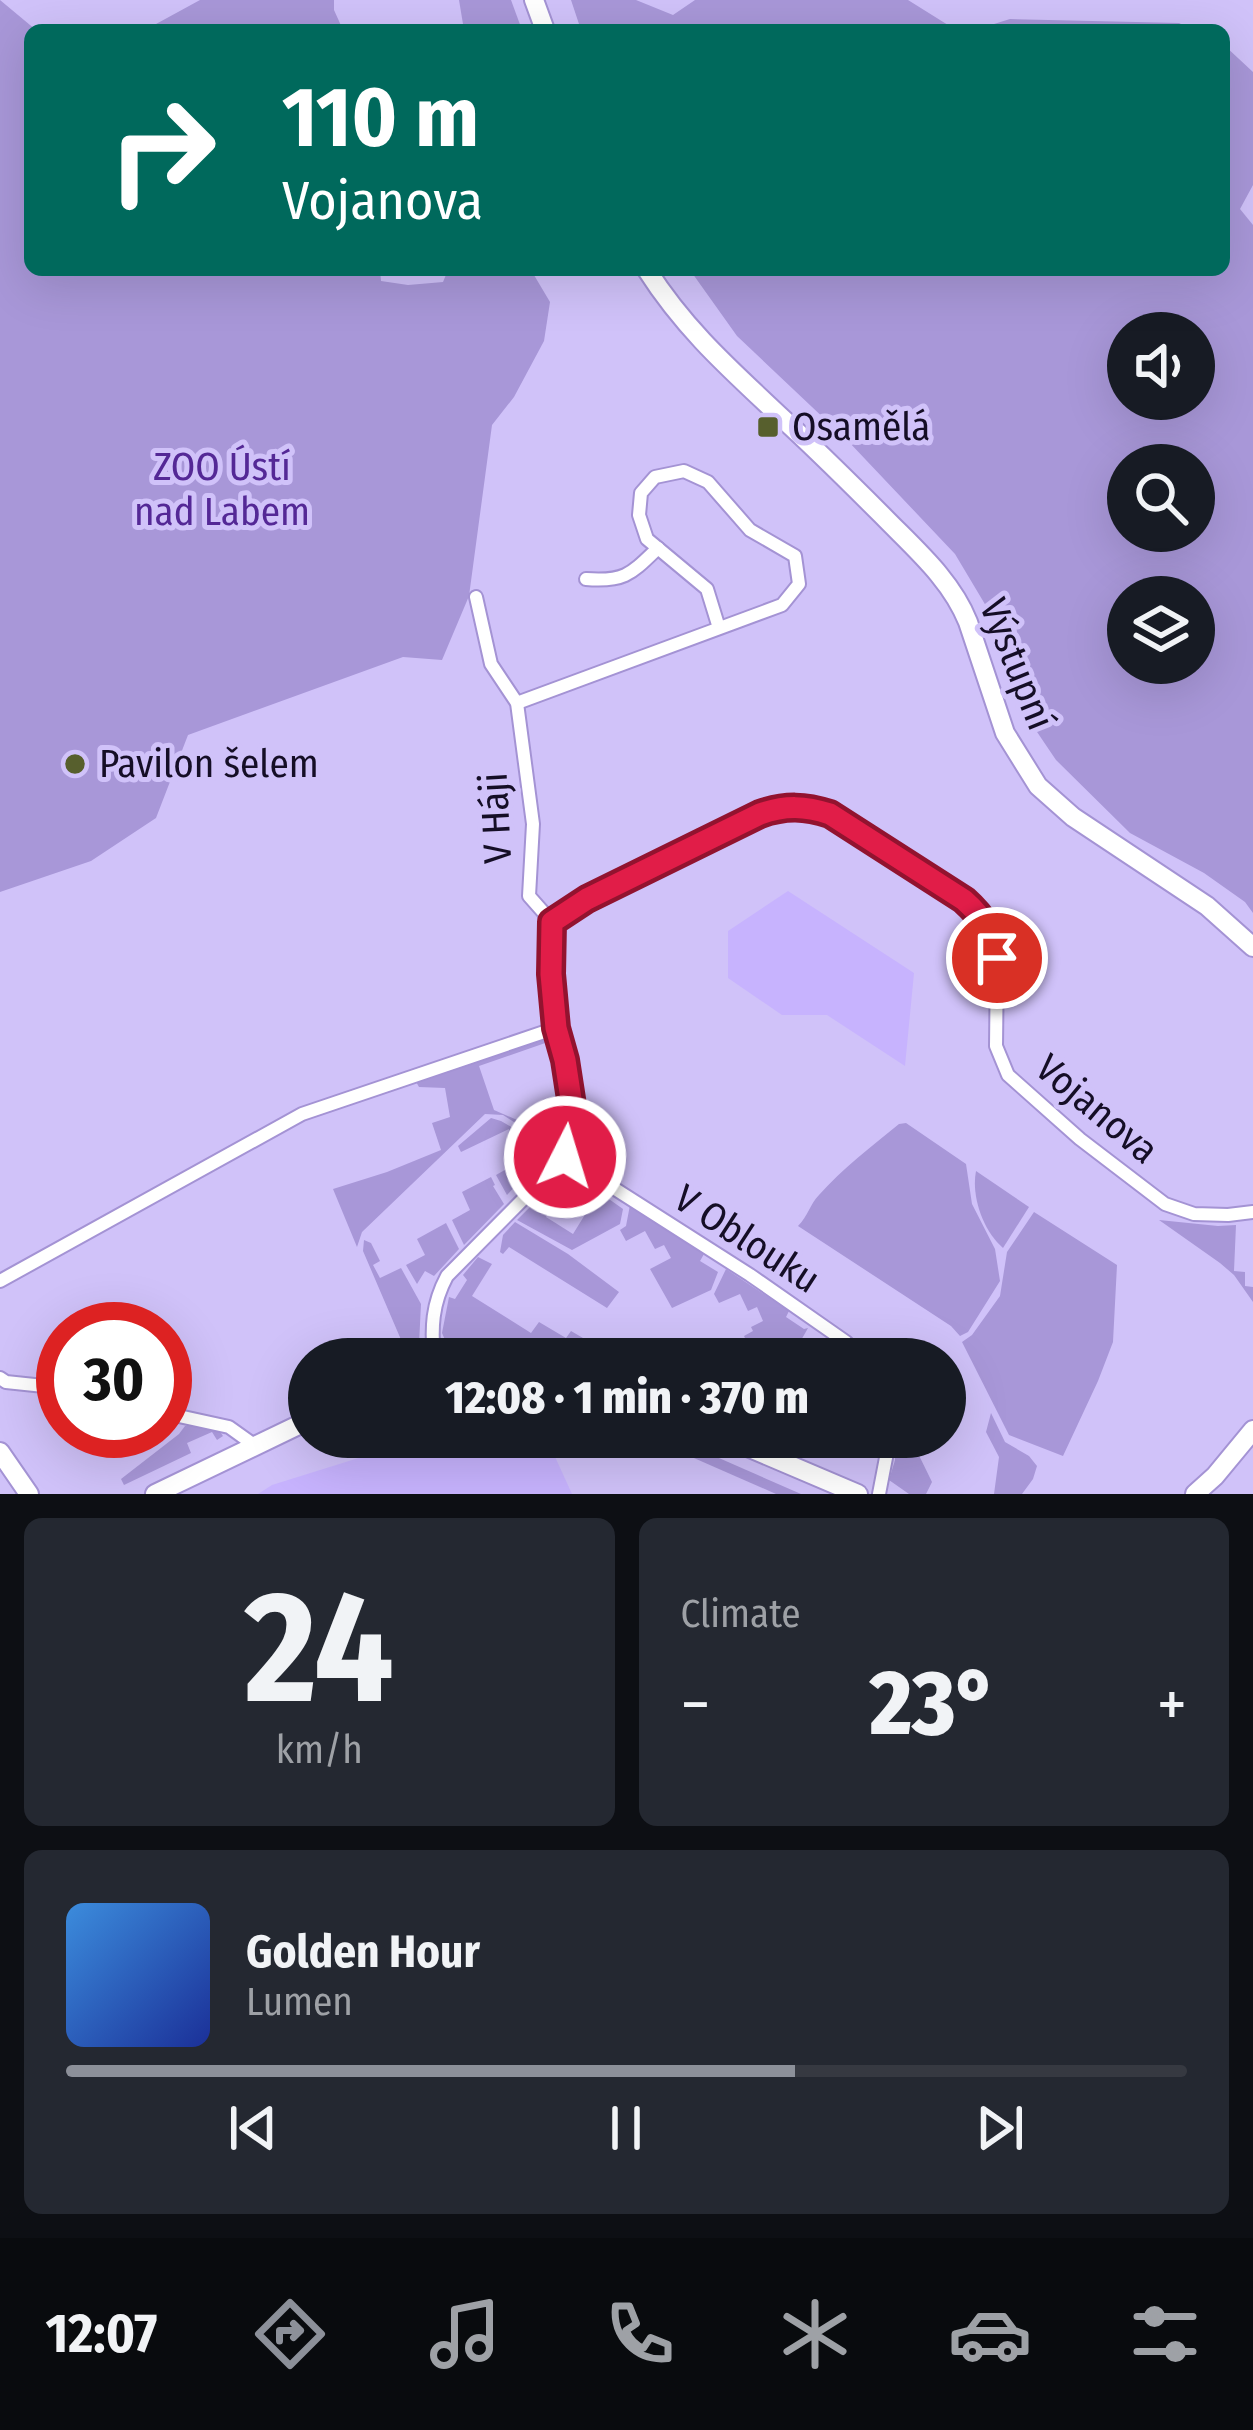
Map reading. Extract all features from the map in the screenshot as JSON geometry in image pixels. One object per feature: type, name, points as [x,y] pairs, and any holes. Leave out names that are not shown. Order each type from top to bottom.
[{"type":"street","name":"Výstupní","points":[[651,276],[697,337],[945,581],[962,606],[1005,733],[1038,785],[1073,818],[1207,906],[1253,946]]},
{"type":"street","points":[[517,703],[719,628],[782,604],[799,584],[795,556],[750,530],[708,482],[684,470],[655,477],[641,493],[639,515],[647,539],[707,590],[719,628]]},
{"type":"street","points":[[586,579],[613,581],[629,575],[658,548]]},
{"type":"street","name":"V Háji","points":[[476,597],[491,664],[517,703],[533,824],[529,896],[552,922]]},
{"type":"street","name":"Vojanova","points":[[552,922],[587,899],[760,814],[781,806],[830,814],[964,900],[992,932],[997,958],[996,1046],[1008,1075],[1165,1204],[1194,1214],[1253,1212]]},
{"type":"street","points":[[433,1338],[438,1292],[447,1276],[565,1157],[573,1112],[556,1028],[552,922]]},
{"type":"street","points":[[0,1281],[302,1114],[556,1028]]},
{"type":"street","name":"V Oblouku","points":[[565,1157],[840,1338]]},
{"type":"street","points":[[3,1380],[36,1384]]},
{"type":"street","points":[[192,1419],[229,1427],[254,1445]]},
{"type":"street","points":[[155,1494],[288,1430]]},
{"type":"street","points":[[1196,1494],[1253,1430]]},
{"type":"street","points":[[0,1452],[29,1494]]},
{"type":"street","points":[[773,1458],[858,1494]]},
{"type":"street","points":[[879,1494],[886,1458]]},
{"type":"shaded area","points":[[788,891],[914,973],[905,1066],[827,1015],[782,1015],[728,978],[728,931]]},
{"type":"shaded area","points":[[359,1458],[556,1458],[572,1494],[258,1494],[272,1485]]},
{"type":"green space","name":"ZOO Ústí nad Labem","points":[[0,0],[29,24],[24,24],[24,276],[381,276],[381,281],[408,285],[443,282],[446,276],[535,276],[550,302],[544,341],[514,397],[492,425],[469,596],[442,660],[403,657],[188,735],[156,818],[91,861],[0,892]]},
{"type":"green space","points":[[200,0],[334,0],[340,24],[156,24]]},
{"type":"green space","points":[[459,0],[511,0],[520,24],[463,24]]},
{"type":"green space","points":[[571,0],[636,0],[673,15],[695,0],[908,0],[946,24],[579,24]]},
{"type":"green space","points":[[1010,19],[1181,24],[994,24]]},
{"type":"green space","points":[[1230,51],[1253,72],[1253,185],[1240,209],[1253,225],[1253,913],[1204,873],[1130,833],[1056,760],[1033,726],[1014,687],[989,611],[955,554],[848,441],[737,336],[694,276],[1230,276]]},
{"type":"green space","points":[[544,1037],[551,1041],[479,1066],[494,1110],[524,1123],[561,1110],[552,1146],[503,1115],[485,1114],[362,1232],[357,1247],[333,1189],[441,1150],[432,1123],[450,1117],[445,1088],[419,1087],[415,1080]]},
{"type":"green space","points":[[491,1118],[550,1149],[521,1186],[518,1183],[507,1195],[496,1175],[515,1164],[507,1147],[515,1142],[509,1129],[461,1152],[458,1146]]},
{"type":"green space","points":[[906,1123],[966,1164],[972,1204],[995,1249],[1000,1281],[968,1332],[960,1336],[798,1226],[838,1176]]},
{"type":"green space","points":[[573,1169],[610,1191],[606,1197],[623,1209],[620,1224],[572,1250],[517,1220],[536,1201],[549,1211],[546,1217],[573,1234],[586,1213],[560,1196],[552,1206],[540,1197],[558,1176]]},
{"type":"green space","points":[[976,1171],[1029,1207],[1003,1248],[980,1212]]},
{"type":"green space","points":[[491,1177],[504,1204],[464,1245],[452,1220],[470,1210],[462,1192]]},
{"type":"green space","points":[[630,1205],[704,1254],[700,1261],[718,1272],[711,1290],[672,1308],[650,1269],[671,1258],[664,1245],[655,1249],[645,1231],[626,1241],[620,1230],[626,1226]]},
{"type":"green space","points":[[1034,1212],[1117,1265],[1113,1342],[1063,1456],[1009,1435],[966,1350],[966,1339],[1000,1296],[1007,1252]]},
{"type":"green space","points":[[1159,1220],[1236,1225],[1234,1271],[1245,1272],[1245,1286],[1253,1287],[1253,1302],[1234,1275]]},
{"type":"green space","points":[[515,1222],[619,1292],[607,1308],[509,1247],[500,1252],[503,1235]]},
{"type":"green space","points":[[446,1223],[459,1249],[434,1276],[425,1271],[417,1284],[406,1265],[425,1255],[417,1239]]},
{"type":"green space","points":[[364,1240],[371,1243],[380,1261],[373,1265],[380,1278],[401,1268],[421,1304],[419,1338],[400,1338],[363,1251]]},
{"type":"green space","points":[[478,1257],[492,1264],[472,1296],[531,1333],[539,1322],[566,1338],[444,1338],[449,1297],[455,1299],[467,1280],[463,1275]]},
{"type":"green space","points":[[726,1269],[789,1311],[786,1317],[808,1328],[802,1338],[745,1338],[753,1331],[751,1327],[763,1321],[757,1307],[748,1311],[740,1294],[719,1303],[714,1294]]},
{"type":"green space","points":[[991,1413],[1005,1442],[1037,1466],[1022,1494],[994,1494],[999,1457],[986,1432]]},
{"type":"green space","points":[[192,1425],[218,1429],[223,1436],[217,1440],[212,1432],[192,1441]]},
{"type":"green space","points":[[148,1458],[181,1458],[124,1485],[121,1479]]},
{"type":"green space","points":[[694,1458],[719,1458],[801,1494],[776,1494]]},
{"type":"green space","points":[[920,1458],[932,1482],[926,1494],[909,1494],[889,1480],[895,1460]]},
{"type":"place","name":"Osamělá","points":[[768,427]]},
{"type":"place","name":"Pavilon šelem","points":[[75,764]]},
{"type":"route","points":[[565,1157],[573,1112],[556,1028],[552,922],[587,899],[760,814],[781,806],[830,814],[964,900],[992,932],[997,958]]}]
